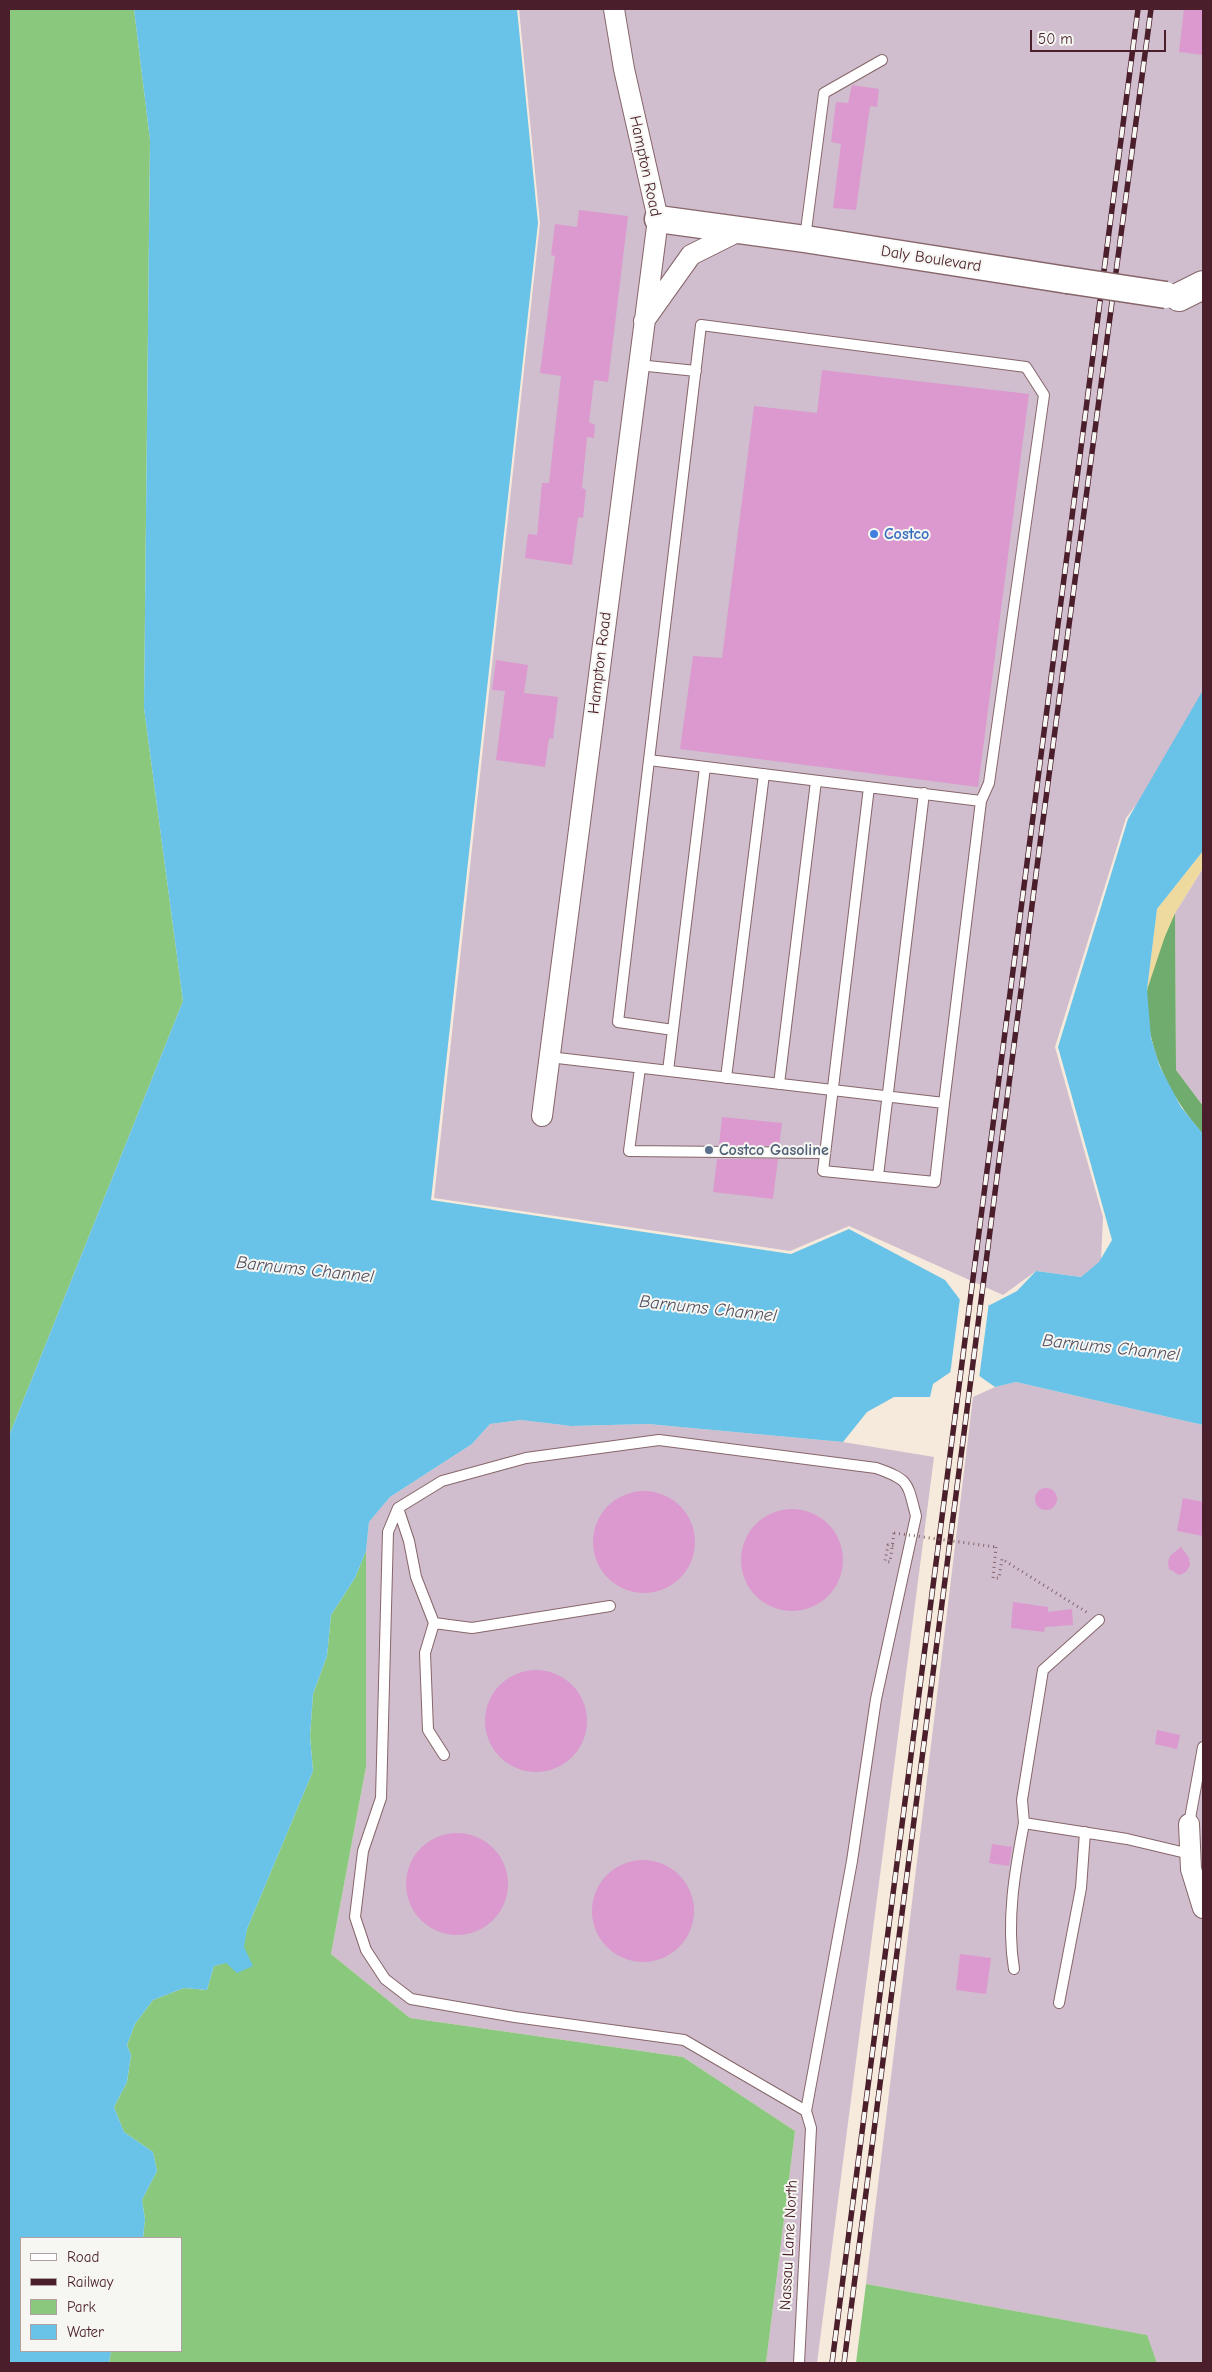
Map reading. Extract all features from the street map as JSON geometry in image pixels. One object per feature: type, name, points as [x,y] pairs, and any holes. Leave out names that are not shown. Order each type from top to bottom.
[{"type":"main road","points":[[1183,298],[1203,286]]},
{"type":"street","name":"Hampton Road","points":[[542,1116],[643,323],[658,219],[624,69],[614,9]]},
{"type":"street","name":"Daly Boulevard","points":[[658,219],[805,239],[1183,298]]},
{"type":"street","name":"Hampton Road","points":[[643,323],[691,255],[741,230]]},
{"type":"street","points":[[1189,1824],[1190,1854],[1199,1880],[1203,1908]]},
{"type":"lane","points":[[805,239],[824,94],[882,60]]},
{"type":"lane","points":[[673,1030],[618,1022],[701,325],[1026,368],[1044,395],[989,783],[981,800],[935,1182],[823,1171],[831,1090],[869,787]]},
{"type":"lane","points":[[638,365],[696,371]]},
{"type":"lane","points":[[649,760],[981,800]]},
{"type":"lane","points":[[668,1071],[705,767]]},
{"type":"lane","points":[[726,1078],[764,774]]},
{"type":"lane","points":[[779,1084],[816,780]]},
{"type":"lane","points":[[878,1176],[924,793]]},
{"type":"lane","points":[[549,1057],[944,1103]]},
{"type":"lane","points":[[640,1068],[629,1151],[825,1153]]},
{"type":"lane","points":[[659,1440],[876,1468],[901,1476],[909,1490],[916,1516],[876,1699],[852,1861],[806,2111],[684,2040],[514,2017],[411,1999],[385,1979],[366,1950],[355,1917],[363,1851],[381,1798],[388,1532],[398,1508],[442,1481],[526,1458],[659,1440]]},
{"type":"lane","points":[[398,1508],[409,1541],[416,1577],[434,1623],[425,1653],[428,1730],[444,1755]]},
{"type":"lane","points":[[434,1623],[472,1628],[610,1606]]},
{"type":"lane","points":[[1014,1969],[1009,1940],[1016,1862],[1024,1822],[1022,1800],[1043,1670],[1099,1620]]},
{"type":"lane","points":[[1189,1824],[1203,1747]]},
{"type":"lane","points":[[1024,1822],[1126,1839],[1190,1854]]},
{"type":"lane","points":[[1059,2003],[1081,1888],[1085,1832]]},
{"type":"lane","name":"Nassau Lane North","points":[[798,2363],[811,2128],[806,2111]]},
{"type":"path","points":[[888,1545],[885,1561],[890,1562],[894,1533],[996,1547],[993,1578],[998,1578],[1002,1559],[1099,1620]]},
{"type":"shaded area","points":[[519,9],[1203,9],[1203,718],[1126,818],[1055,1047],[1103,1217],[1101,1261],[1081,1277],[1036,1271],[1003,1295],[849,1226],[790,1251],[434,1198],[540,223]]},
{"type":"shaded area","points":[[1203,868],[1203,1106],[1176,1070],[1175,913]]},
{"type":"shaded area","points":[[1016,1382],[1203,1425],[1203,2363],[1157,2363],[1146,2335],[866,2284],[973,1397],[995,1387]]},
{"type":"shaded area","points":[[521,1420],[571,1426],[648,1424],[843,1442],[934,1457],[817,2363],[766,2363],[795,2131],[683,2057],[410,2018],[331,1954],[366,1767],[366,1551],[369,1522],[390,1497],[472,1444],[490,1424]]},
{"type":"green space","points":[[9,9],[134,9],[150,140],[144,708],[183,1001],[9,1436]]},
{"type":"green space","points":[[1175,913],[1176,1070],[1203,1106],[1203,1134],[1190,1119],[1169,1086],[1155,1050],[1147,1012],[1148,984]]},
{"type":"green space","points":[[366,1551],[366,1767],[331,1954],[410,2018],[683,2057],[795,2131],[766,2363],[109,2363],[111,2352],[182,2352],[182,2237],[143,2237],[145,2219],[142,2200],[157,2171],[153,2152],[124,2132],[114,2107],[127,2082],[131,2055],[127,2045],[135,2024],[153,2000],[184,1988],[207,1990],[214,1966],[228,1961],[241,1948],[247,1929],[313,1771],[310,1736],[313,1694],[327,1656],[331,1615],[355,1578]]},
{"type":"green space","points":[[866,2284],[1147,2335],[1157,2363],[856,2363]]},
{"type":"sand","points":[[1203,851],[1203,868],[1175,913],[1165,936],[1147,990],[1157,909]]},
{"type":"water","name":"Barnums Channel","points":[[134,9],[517,9],[538,223],[431,1200],[791,1254],[849,1229],[945,1280],[961,1301],[990,1305],[1017,1291],[1036,1271],[1081,1277],[1099,1262],[1112,1240],[1058,1047],[1128,819],[1203,690],[1203,851],[1157,909],[1147,990],[1151,1038],[1160,1067],[1181,1107],[1203,1134],[1203,1425],[1016,1382],[995,1387],[978,1375],[952,1371],[933,1384],[930,1397],[894,1397],[867,1412],[843,1442],[648,1424],[571,1426],[521,1420],[490,1424],[472,1444],[390,1497],[369,1522],[366,1551],[355,1578],[331,1615],[327,1656],[313,1694],[310,1736],[313,1771],[247,1929],[244,1947],[253,1966],[237,1973],[226,1963],[214,1966],[207,1990],[184,1988],[153,2000],[135,2024],[127,2045],[131,2055],[127,2082],[114,2107],[124,2132],[153,2152],[157,2171],[142,2200],[145,2219],[143,2237],[20,2237],[20,2352],[111,2352],[109,2363],[9,2363],[9,1436],[183,1001],[144,708],[150,140]]},
{"type":"pier","points":[[960,1298],[989,1302],[979,1379],[950,1375]]},
{"type":"building","points":[[1184,9],[1203,9],[1203,55],[1179,52]]},
{"type":"building","points":[[852,85],[879,89],[877,107],[870,106],[856,210],[833,208],[841,144],[831,142],[836,102],[848,103]]},
{"type":"building","points":[[579,210],[628,216],[608,382],[594,380],[589,422],[595,425],[594,438],[587,437],[582,488],[586,490],[583,518],[578,517],[572,565],[525,558],[528,534],[537,535],[542,483],[549,483],[561,376],[540,373],[555,256],[551,255],[555,224],[577,227]]},
{"type":"building","name":"Costco","points":[[822,370],[1029,394],[978,787],[680,749],[693,656],[722,658],[754,406],[817,413]]},
{"type":"building","points":[[496,660],[528,665],[524,693],[558,697],[553,739],[549,738],[545,767],[496,760],[505,691],[492,690]]},
{"type":"building","points":[[722,1117],[782,1123],[779,1146],[719,1145]]},
{"type":"building","points":[[717,1159],[778,1159],[773,1199],[713,1192]]},
{"type":"building","points":[[1046,1488],[1054,1491],[1057,1499],[1054,1507],[1046,1510],[1038,1507],[1035,1499],[1038,1491]]},
{"type":"building","points":[[644,1491],[664,1495],[680,1506],[691,1522],[695,1542],[691,1562],[680,1578],[664,1589],[644,1593],[624,1589],[608,1578],[597,1562],[593,1542],[597,1522],[608,1506],[624,1495]]},
{"type":"building","points":[[1183,1498],[1203,1502],[1203,1536],[1177,1531]]},
{"type":"building","points":[[792,1509],[812,1513],[828,1524],[839,1540],[843,1560],[839,1580],[828,1596],[812,1607],[792,1611],[772,1607],[756,1596],[745,1580],[741,1560],[745,1540],[756,1524],[772,1513]]},
{"type":"building","points":[[1181,1547],[1189,1558],[1190,1565],[1186,1572],[1179,1575],[1169,1569],[1168,1562],[1170,1556]]},
{"type":"building","points":[[1013,1602],[1048,1607],[1048,1612],[1072,1609],[1073,1625],[1045,1627],[1044,1632],[1011,1628]]},
{"type":"building","points":[[536,1670],[556,1674],[572,1685],[583,1701],[587,1721],[583,1741],[572,1757],[556,1768],[536,1772],[516,1768],[500,1757],[489,1741],[485,1721],[489,1701],[500,1685],[516,1674]]},
{"type":"building","points":[[1157,1730],[1180,1735],[1177,1749],[1155,1744]]},
{"type":"building","points":[[457,1833],[477,1837],[493,1848],[504,1864],[508,1884],[504,1904],[493,1920],[477,1931],[457,1935],[437,1931],[421,1920],[410,1904],[406,1884],[410,1864],[421,1848],[437,1837]]},
{"type":"building","points":[[992,1844],[1012,1847],[1009,1866],[989,1863]]},
{"type":"building","points":[[643,1860],[662,1864],[679,1875],[690,1892],[694,1911],[690,1930],[679,1947],[662,1958],[643,1962],[624,1958],[607,1947],[596,1930],[592,1911],[596,1892],[607,1875],[624,1864]]},
{"type":"building","points":[[960,1954],[991,1958],[986,1994],[956,1990]]},
{"type":"railway","points":[[832,2363],[1138,9]]},
{"type":"railway","points":[[844,2363],[1042,828],[1151,9]]},
{"type":"place","name":"Costco","points":[[874,534]]},
{"type":"place","name":"Costco Gasoline","points":[[709,1150]]}]
